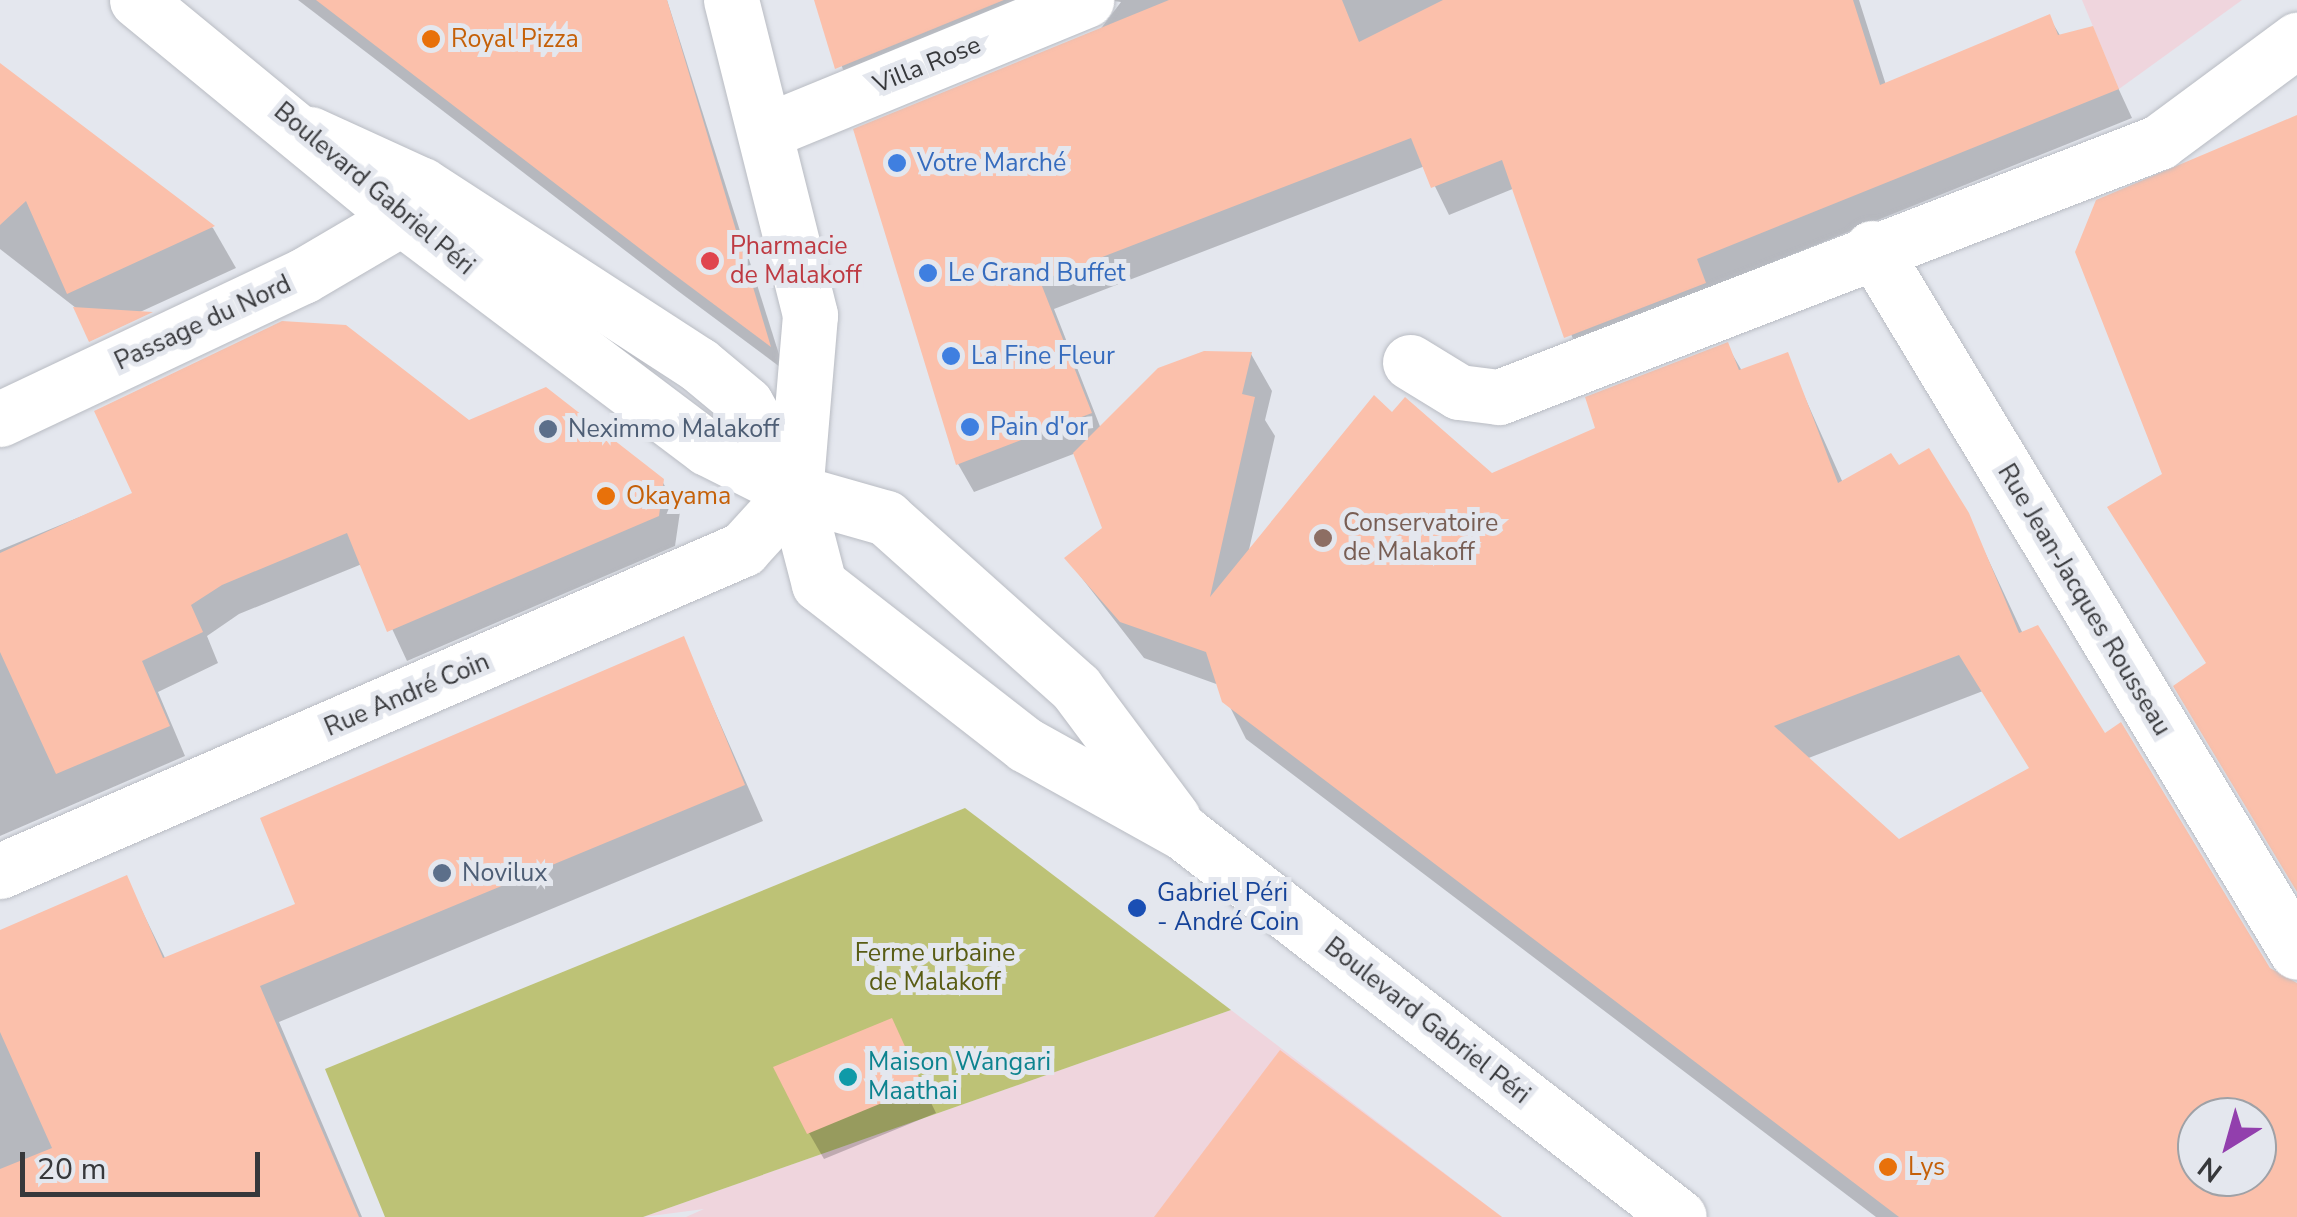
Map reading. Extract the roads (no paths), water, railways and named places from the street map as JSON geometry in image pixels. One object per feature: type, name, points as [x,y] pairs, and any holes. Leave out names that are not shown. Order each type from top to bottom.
[{"type":"street","name":"Boulevard Gabriel Péri","points":[[137,0],[310,134],[402,218],[707,448],[795,492],[886,518],[942,564],[1076,688],[1184,833],[1682,1214]]},
{"type":"street","points":[[731,0],[769,130],[813,345],[795,492]]},
{"type":"street","name":"Villa Rose","points":[[769,130],[1086,0]]},
{"type":"street","points":[[1410,362],[1460,392],[1499,397],[1872,248],[2158,142],[2297,40]]},
{"type":"street","points":[[310,134],[422,185],[662,337],[746,404],[795,492],[818,584],[1026,745],[1184,833]]},
{"type":"street","name":"Passage du Nord","points":[[0,418],[303,276],[402,218]]},
{"type":"street","name":"Rue Jean-Jacques Rousseau","points":[[1872,248],[2297,952]]},
{"type":"street","name":"Rue André Coin","points":[[0,871],[743,549],[795,492]]},
{"type":"place","name":"Royal Pizza","points":[[431,39]]},
{"type":"place","name":"Votre Marché","points":[[897,163]]},
{"type":"place","name":"Pharmacie de Malakoff","points":[[710,261]]},
{"type":"place","name":"Le Grand Buffet","points":[[928,273]]},
{"type":"place","name":"La Fine Fleur","points":[[951,356]]},
{"type":"place","name":"Pain d'or","points":[[970,427]]},
{"type":"place","name":"Neximmo Malakoff","points":[[548,429]]},
{"type":"place","name":"Okayama","points":[[606,496]]},
{"type":"place","name":"Conservatoire de Malakoff","points":[[1323,538]]},
{"type":"place","name":"Novilux","points":[[442,873]]},
{"type":"place","name":"Gabriel Péri - André Coin","points":[[1137,908]]},
{"type":"place","name":"Maison Wangari Maathai","points":[[848,1077]]},
{"type":"place","name":"Lys","points":[[1888,1167]]},
{"type":"park label","name":"Ferme urbaine de Malakoff","points":[[935,968]]}]
